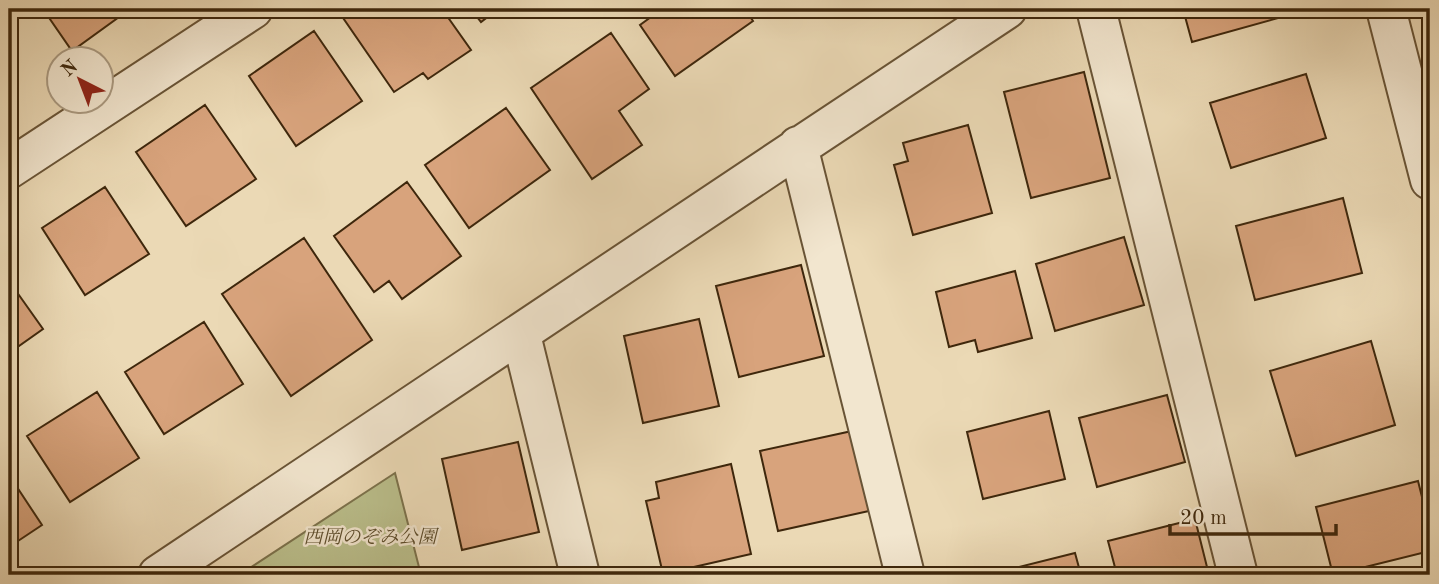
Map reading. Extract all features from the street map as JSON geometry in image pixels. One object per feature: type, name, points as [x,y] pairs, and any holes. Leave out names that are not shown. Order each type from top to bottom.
[{"type":"street","points":[[9,169],[253,9]]},
{"type":"street","points":[[158,575],[1007,9]]},
{"type":"street","points":[[1096,9],[1238,575]]},
{"type":"street","points":[[1385,9],[1430,180]]},
{"type":"street","points":[[798,146],[905,575]]},
{"type":"street","points":[[521,335],[580,575]]},
{"type":"green space","name":"西岡のぞみ公園","points":[[395,473],[421,575],[239,575]]},
{"type":"building","points":[[43,9],[113,9],[119,17],[79,46],[69,46]]},
{"type":"building","points":[[344,9],[442,9],[471,50],[428,79],[423,73],[394,92],[339,12]]},
{"type":"building","points":[[471,9],[498,9],[481,22]]},
{"type":"building","points":[[662,9],[745,9],[753,21],[675,76],[640,25]]},
{"type":"building","points":[[1183,9],[1306,9],[1307,10],[1192,42]]},
{"type":"building","points":[[314,31],[362,101],[296,146],[249,76]]},
{"type":"building","points":[[611,33],[649,89],[619,111],[642,145],[592,179],[531,88]]},
{"type":"building","points":[[1084,72],[1110,178],[1031,198],[1004,92]]},
{"type":"building","points":[[1306,74],[1326,138],[1231,168],[1210,103]]},
{"type":"building","points":[[205,105],[256,179],[186,226],[136,152]]},
{"type":"building","points":[[506,108],[550,170],[469,228],[425,165]]},
{"type":"building","points":[[968,125],[992,213],[913,235],[894,165],[908,161],[903,143]]},
{"type":"building","points":[[407,182],[461,256],[402,299],[389,281],[374,292],[334,236]]},
{"type":"building","points":[[105,187],[149,254],[85,295],[42,228]]},
{"type":"building","points":[[1343,198],[1362,273],[1255,300],[1236,226]]},
{"type":"building","points":[[1124,237],[1144,305],[1055,331],[1036,264]]},
{"type":"building","points":[[304,238],[372,340],[291,396],[222,294]]},
{"type":"building","points":[[801,265],[824,356],[739,377],[716,286]]},
{"type":"building","points":[[1015,271],[1032,338],[978,352],[975,340],[949,347],[936,292]]},
{"type":"building","points":[[9,281],[43,329],[9,353]]},
{"type":"building","points":[[699,319],[719,406],[643,423],[624,336]]},
{"type":"building","points":[[204,322],[243,384],[164,434],[125,372]]},
{"type":"building","points":[[1371,341],[1395,425],[1296,456],[1270,371]]},
{"type":"building","points":[[97,392],[139,458],[70,502],[27,436]]},
{"type":"building","points":[[1167,395],[1185,462],[1097,487],[1079,418]]},
{"type":"building","points":[[1049,411],[1065,479],[983,499],[967,432]]},
{"type":"building","points":[[852,431],[869,511],[778,531],[760,451]]},
{"type":"building","points":[[518,442],[539,532],[462,550],[442,459]]},
{"type":"building","points":[[731,464],[751,554],[663,574],[646,501],[659,498],[656,482]]},
{"type":"building","points":[[9,475],[42,525],[9,547]]},
{"type":"building","points":[[1418,481],[1430,529],[1430,551],[1333,575],[1316,507]]},
{"type":"building","points":[[1195,519],[1209,575],[1117,575],[1108,541]]},
{"type":"building","points":[[1075,553],[1081,575],[987,575]]}]
